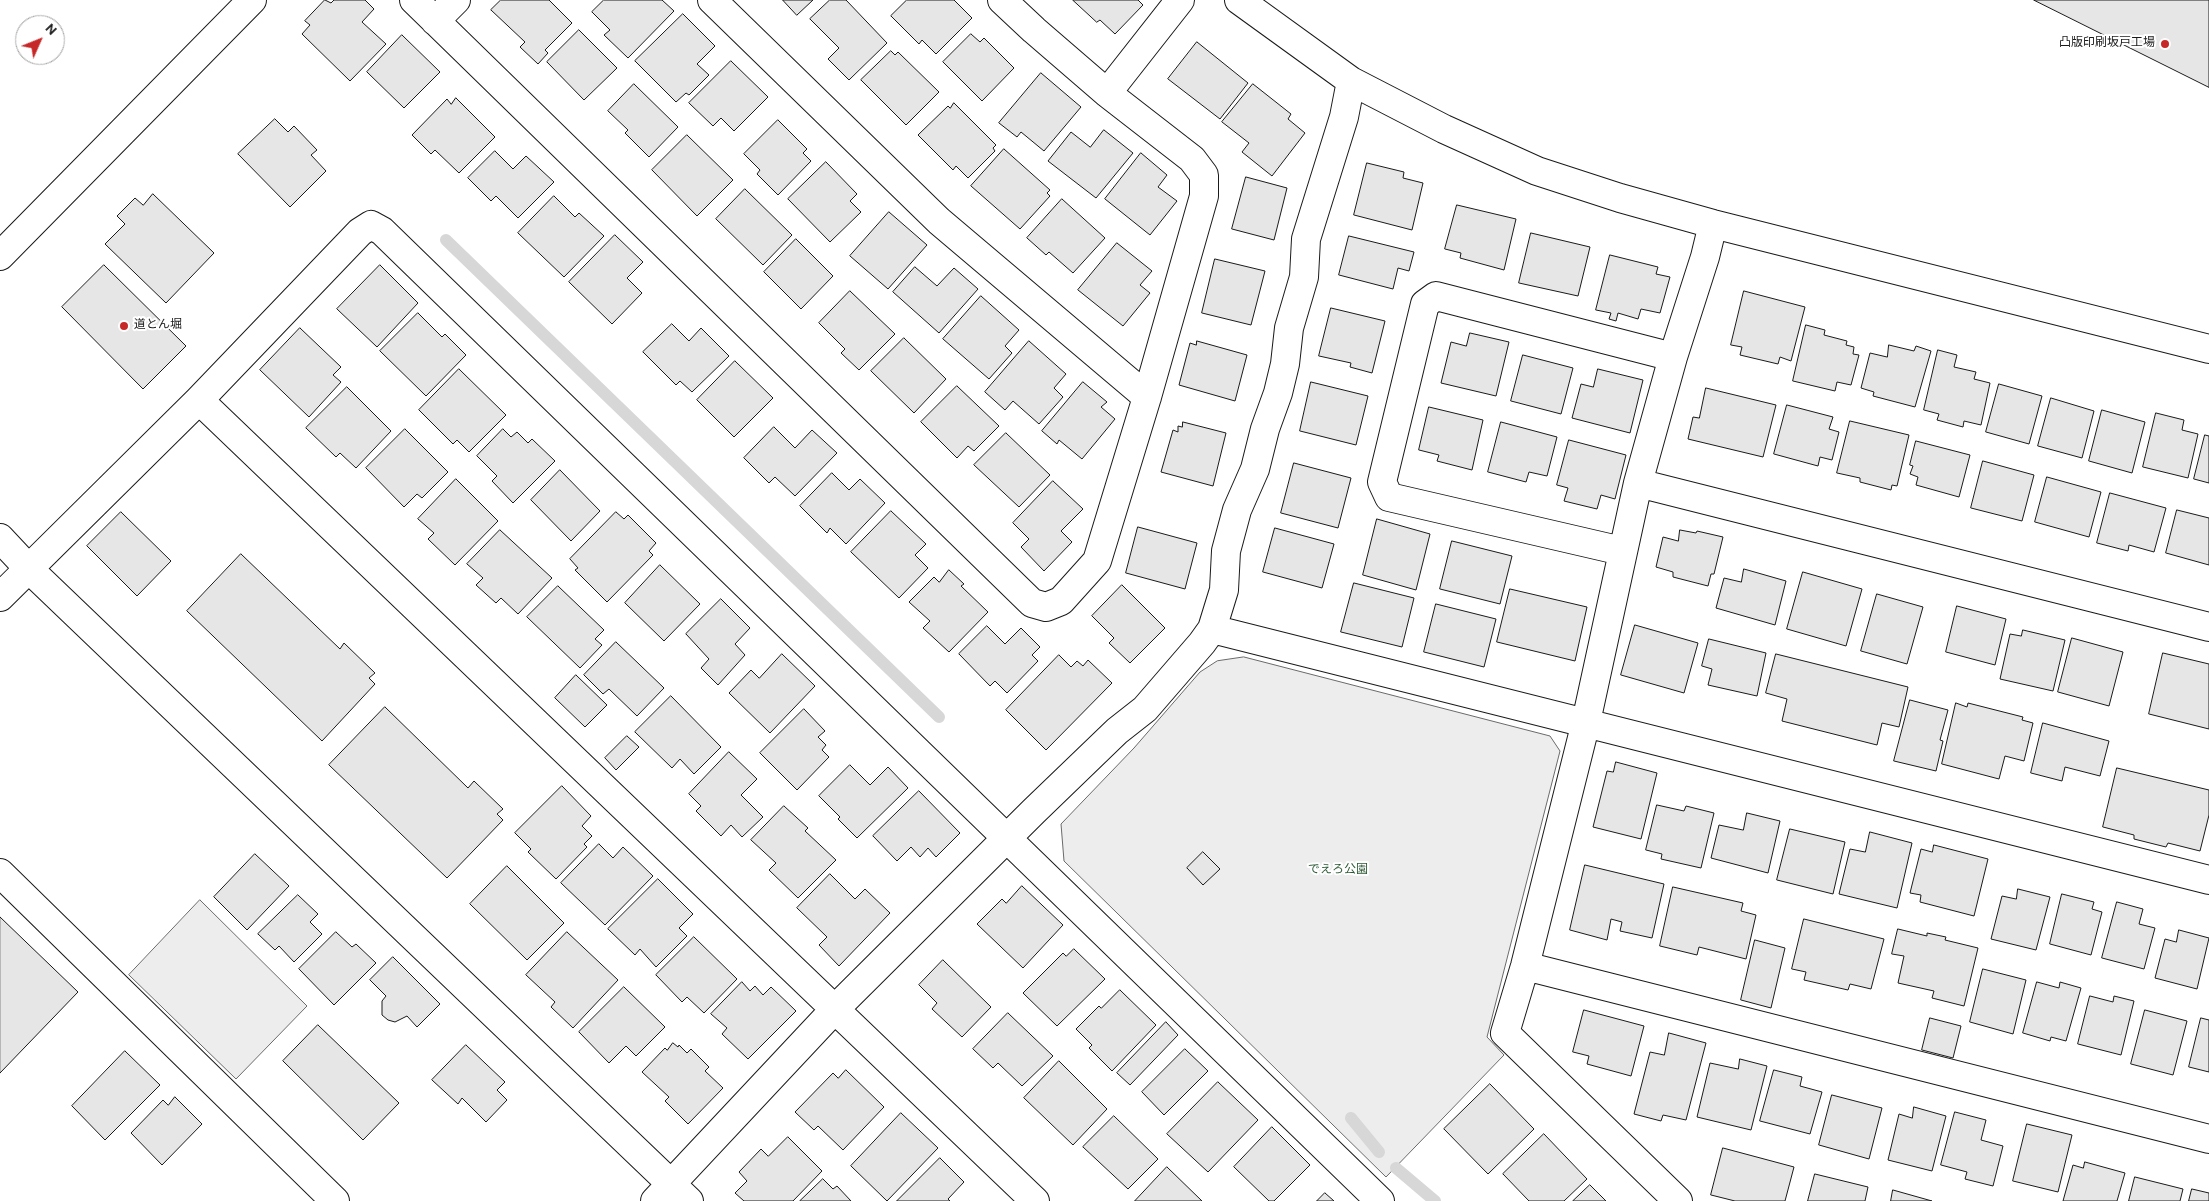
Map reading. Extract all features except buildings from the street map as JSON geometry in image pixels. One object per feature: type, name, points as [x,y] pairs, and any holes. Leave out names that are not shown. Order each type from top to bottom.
[{"type":"street","points":[[0,256],[252,0]]},
{"type":"street","points":[[414,0],[1032,603],[1046,607],[1061,601],[1097,561],[1147,397],[1204,196],[1204,176],[1192,159],[1107,93],[1002,0]]},
{"type":"street","points":[[435,21],[456,0]]},
{"type":"street","points":[[712,0],[939,221],[1147,397]]},
{"type":"street","points":[[1107,93],[1180,0]]},
{"type":"street","points":[[1239,0],[1351,81],[1444,129],[1537,171],[1620,198],[1713,224],[2209,349]]},
{"type":"street","points":[[0,538],[672,1195],[835,1009],[1007,838],[1117,732],[1145,709],[1212,629],[1224,590],[1226,551],[1237,510],[1255,469],[1265,429],[1278,393],[1285,364],[1289,328],[1304,277],[1306,239],[1344,117],[1351,81]]},
{"type":"street","points":[[1678,1201],[1505,1033],[1525,966],[1586,722],[1638,482],[1673,357],[1706,257],[1713,224]]},
{"type":"street","points":[[0,597],[199,400],[360,232],[371,225],[382,231],[1380,1201]]},
{"type":"street","points":[[1622,551],[1389,497],[1382,482],[1425,304],[1436,296],[1673,357]]},
{"type":"street","points":[[199,400],[1035,1201]]},
{"type":"street","points":[[1638,482],[2209,627]]},
{"type":"street","points":[[1212,629],[2209,880]]},
{"type":"street","points":[[0,873],[335,1201]]},
{"type":"street","points":[[1525,966],[2209,1139]]},
{"type":"shaded area","name":"でえろ公園","points":[[1244,657],[1550,736],[1560,751],[1487,1037],[1504,1055],[1386,1177],[1064,861],[1061,824],[1134,748],[1200,672],[1217,661]]},
{"type":"shaded area","points":[[200,900],[307,1006],[236,1079],[129,975]]},
{"type":"waterway","points":[[446,240],[939,717]]},
{"type":"waterway","points":[[1351,1118],[1379,1152]]},
{"type":"waterway","points":[[1396,1168],[1435,1201]]},
{"type":"place","name":"凸版印刷坂戸工場","points":[[2165,44]]},
{"type":"place","name":"道とん堀","points":[[124,326]]}]
